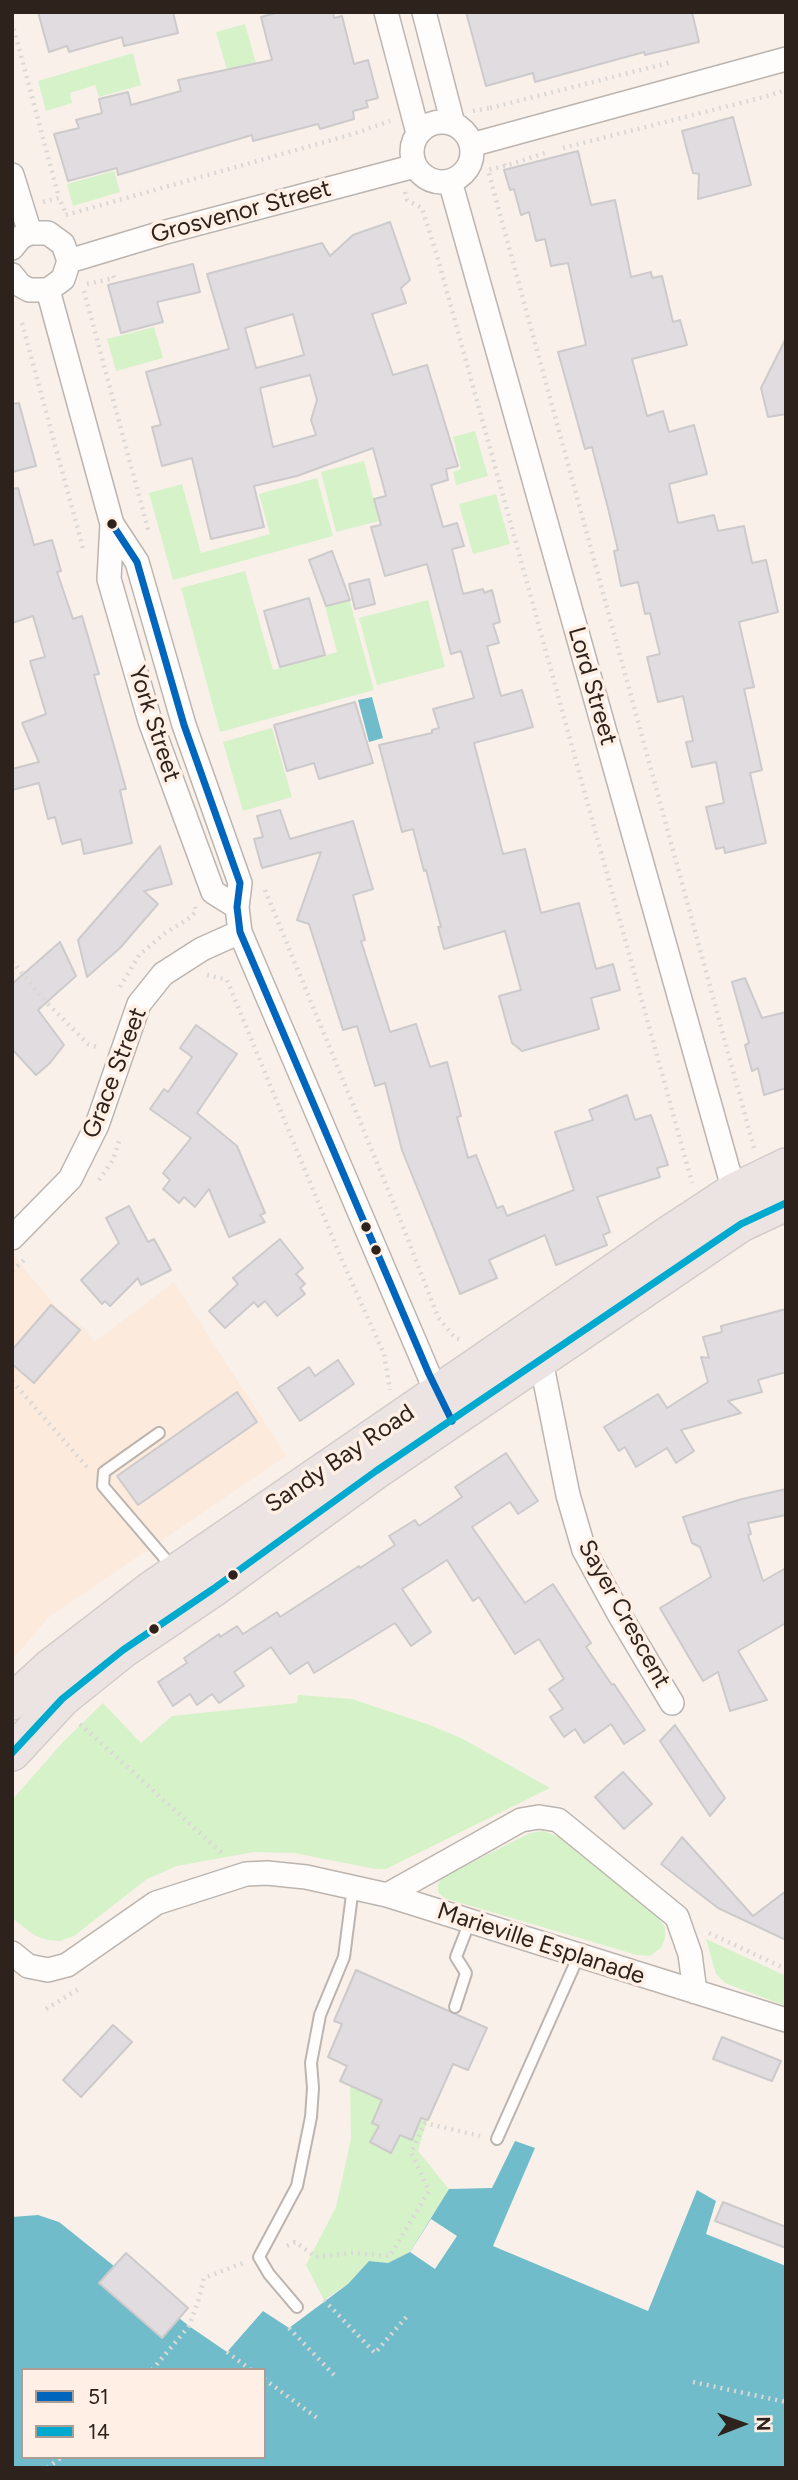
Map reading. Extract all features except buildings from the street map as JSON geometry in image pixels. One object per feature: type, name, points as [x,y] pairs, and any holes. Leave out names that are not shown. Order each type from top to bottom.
[{"type":"main road","name":"Sandy Bay Road","points":[[12,1702],[93,1631],[176,1572],[445,1408],[541,1361],[738,1207],[771,1159]]},
{"type":"main road","name":"Sandy Bay Road","points":[[12,1753],[62,1699],[123,1650],[213,1589],[376,1471],[445,1408],[667,1235],[738,1207],[786,1203]]},
{"type":"street","points":[[386,12],[418,133],[408,167],[434,181],[450,181],[466,171],[472,154],[471,145],[468,136],[453,124],[435,123],[418,133]]},
{"type":"street","points":[[424,12],[453,124]]},
{"type":"street","points":[[471,145],[786,60]]},
{"type":"street","name":"Grosvenor Street","points":[[69,261],[162,233],[408,167]]},
{"type":"street","points":[[12,175],[30,233]]},
{"type":"street","name":"Lord Street","points":[[450,181],[738,1207]]},
{"type":"street","points":[[12,248],[21,237],[39,231],[57,237],[63,244],[69,261],[63,279],[48,290],[29,290],[20,285],[12,275]]},
{"type":"street","name":"York Street","points":[[48,290],[112,524],[137,562],[184,725],[240,883],[237,907],[240,932],[445,1408]]},
{"type":"street","name":"York Street","points":[[112,524],[109,579],[150,721],[213,892],[237,907]]},
{"type":"street","name":"Grace Street","points":[[12,1238],[70,1180],[97,1125],[139,1004],[163,974],[202,949],[240,932]]},
{"type":"street","name":"Sayer Crescent","points":[[541,1361],[568,1495],[584,1550],[672,1703]]},
{"type":"street","name":"Marieville Esplanade","points":[[387,1895],[521,1820],[539,1817],[558,1820],[677,1917]]},
{"type":"street","name":"Marieville Esplanade","points":[[12,1953],[29,1966],[48,1970],[67,1965],[156,1903],[246,1874],[306,1877],[387,1895],[786,2020]]},
{"type":"street","points":[[677,1917],[690,1954],[695,1992]]},
{"type":"lane","points":[[159,1433],[104,1472],[103,1486],[176,1572]]},
{"type":"lane","points":[[297,2307],[259,2258],[297,2186],[311,2117],[311,2063],[320,2015],[344,1957],[353,1887]]},
{"type":"lane","points":[[455,2007],[466,1973],[456,1957],[470,1921]]},
{"type":"lane","points":[[497,2139],[579,1955]]},
{"type":"path","points":[[12,22],[59,198]]},
{"type":"path","points":[[446,94],[465,90],[471,111],[490,108]]},
{"type":"path","points":[[66,215],[353,134],[401,117],[398,104],[410,101]]},
{"type":"path","points":[[505,166],[488,170],[733,1076],[771,1159]]},
{"type":"path","points":[[408,167],[407,200],[422,208],[438,259],[692,1178],[692,1186]]},
{"type":"path","points":[[89,310],[152,546]]},
{"type":"path","points":[[260,878],[438,1317],[454,1338],[473,1343]]},
{"type":"path","points":[[191,917],[196,911]]},
{"type":"path","points":[[12,961],[43,999],[88,1044],[122,1056]]},
{"type":"path","points":[[227,980],[341,1258],[384,1354],[392,1400]]},
{"type":"path","points":[[12,1381],[103,1486]]},
{"type":"path","points":[[73,1718],[246,1874]]},
{"type":"path","points":[[677,1917],[786,1969]]},
{"type":"path","points":[[47,2009],[82,1986]]},
{"type":"path","points":[[154,2368],[189,2326],[204,2278],[295,2242],[316,2257],[352,2253],[390,2256],[429,2191],[411,2152],[425,2123],[497,2139]]},
{"type":"path","points":[[324,2300],[375,2353],[409,2314]]},
{"type":"path","points":[[289,2328],[335,2376]]},
{"type":"path","points":[[227,2352],[248,2368]]},
{"type":"path","points":[[266,2380],[317,2418]]},
{"type":"path","points":[[693,2382],[786,2402]]},
{"type":"shaded area","points":[[12,1254],[58,1309],[85,1329],[94,1342],[174,1282],[286,1456],[49,1617],[12,1660]]},
{"type":"green space","points":[[245,24],[256,63],[227,70],[216,32]]},
{"type":"green space","points":[[133,53],[141,85],[99,97],[95,85],[70,93],[72,103],[46,111],[38,81]]},
{"type":"green space","points":[[114,171],[120,192],[73,206],[67,184]]},
{"type":"green space","points":[[154,327],[163,358],[116,371],[107,339]]},
{"type":"green space","points":[[475,431],[488,476],[456,485],[453,472],[461,469],[453,437]]},
{"type":"green space","points":[[364,461],[379,521],[336,532],[321,472]]},
{"type":"green space","points":[[317,478],[333,536],[173,580],[149,493],[182,484],[201,553],[270,534],[259,494]]},
{"type":"green space","points":[[496,494],[510,544],[473,554],[459,504]]},
{"type":"green space","points":[[245,571],[273,670],[337,652],[321,590],[345,584],[374,690],[220,732],[181,588]]},
{"type":"green space","points":[[428,600],[445,667],[377,685],[359,618]]},
{"type":"green space","points":[[272,728],[292,797],[243,811],[223,742]]},
{"type":"green space","points":[[298,1695],[352,1699],[430,1725],[463,1739],[550,1788],[386,1869],[294,1853],[254,1852],[177,1866],[147,1879],[74,1936],[60,1941],[34,1935],[12,1918],[12,1800],[63,1742],[103,1703],[141,1743],[172,1716],[297,1703]]},
{"type":"green space","points":[[543,1831],[559,1837],[657,1917],[665,1927],[661,1948],[650,1956],[637,1955],[444,1898],[438,1892],[438,1884],[443,1877],[530,1833]]},
{"type":"green space","points":[[706,1939],[786,1976],[786,2006],[725,1983],[716,1974]]},
{"type":"green space","points":[[350,2085],[427,2120],[418,2151],[449,2189],[410,2252],[388,2263],[369,2261],[348,2284],[324,2300],[306,2265],[336,2207],[351,2139]]},
{"type":"water","points":[[372,697],[383,738],[369,742],[358,700]]},
{"type":"water","points":[[515,2141],[535,2148],[493,2246],[648,2311],[697,2190],[716,2201],[706,2234],[786,2266],[786,2468],[12,2468],[12,2217],[38,2215],[59,2222],[189,2326],[227,2352],[263,2311],[289,2328],[348,2284],[369,2261],[388,2263],[410,2252],[449,2189],[492,2188]]},
{"type":"pier","points":[[431,2219],[457,2236],[435,2269],[410,2252]]},
{"type":"transit line","name":"51","points":[[112,524],[137,562],[184,725],[240,883],[237,907],[240,932],[429,1374],[452,1421]]},
{"type":"transit line","name":"14","points":[[12,1753],[62,1699],[123,1650],[213,1589],[376,1471],[741,1224],[786,1203]]}]
